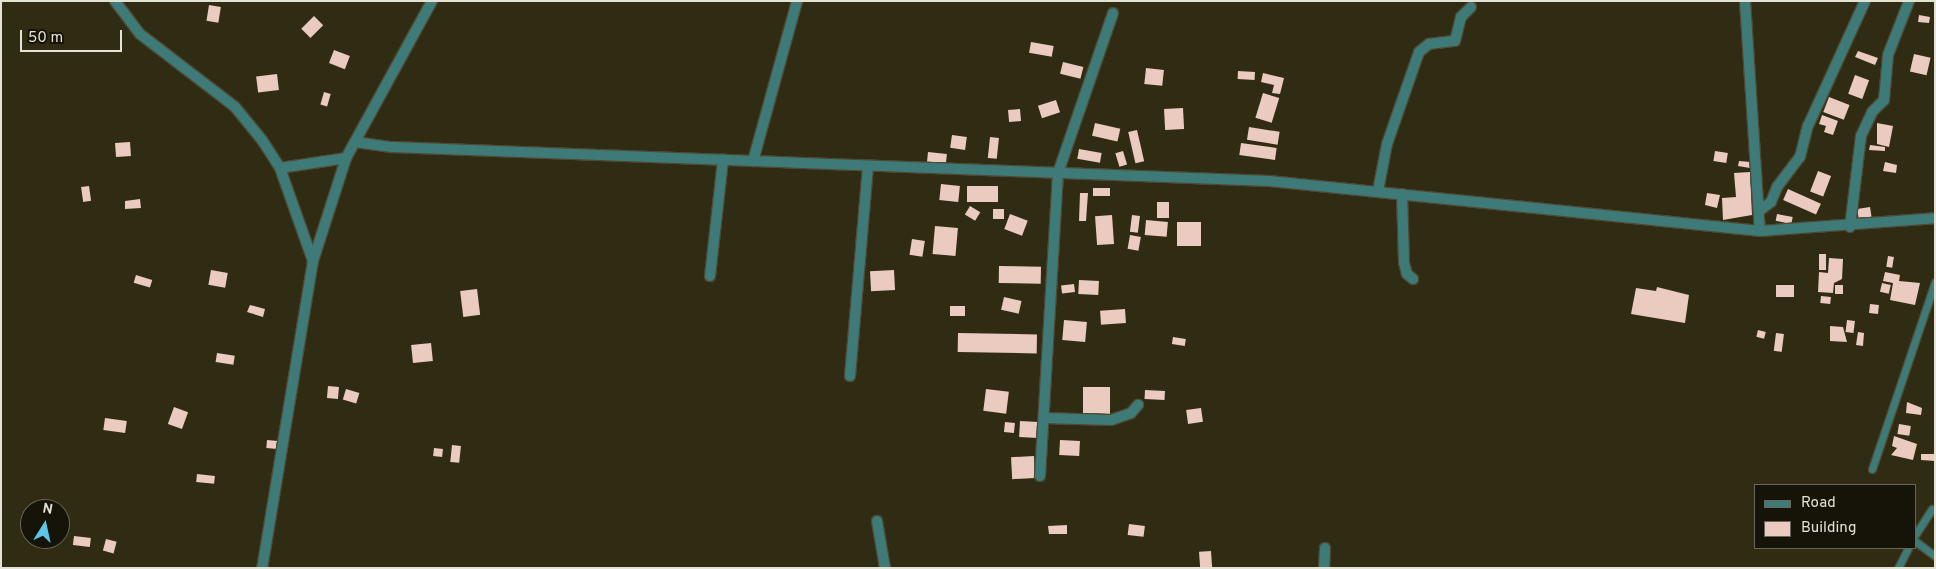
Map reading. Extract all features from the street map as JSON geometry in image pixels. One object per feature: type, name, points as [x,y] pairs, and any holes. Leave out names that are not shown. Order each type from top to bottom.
[{"type":"street","points":[[115,1],[140,34],[235,108],[280,168],[313,261]]},
{"type":"street","points":[[262,568],[313,261],[346,158],[432,1]]},
{"type":"street","points":[[753,161],[797,1]]},
{"type":"street","points":[[1745,1],[1760,231]]},
{"type":"street","points":[[1759,212],[1771,202],[1776,186],[1800,157],[1808,126],[1865,1]]},
{"type":"street","points":[[1850,227],[1861,136],[1872,112],[1884,100],[1888,54],[1909,1]]},
{"type":"street","points":[[1378,191],[1387,144],[1419,52],[1429,44],[1455,41],[1461,17],[1470,7]]},
{"type":"street","points":[[1040,476],[1058,174],[1112,13]]},
{"type":"street","points":[[355,142],[392,147],[868,167],[1268,181],[1760,231],[1850,227],[1935,218]]},
{"type":"street","points":[[280,168],[346,158]]},
{"type":"street","points":[[710,276],[723,160]]},
{"type":"street","points":[[850,376],[868,167]]},
{"type":"street","points":[[1402,194],[1404,263],[1407,274],[1413,279]]},
{"type":"street","points":[[1044,418],[1111,420],[1131,413],[1138,404]]},
{"type":"street","points":[[877,521],[885,568]]},
{"type":"street","points":[[1324,568],[1325,548]]},
{"type":"lane","points":[[1872,469],[1935,282]]},
{"type":"lane","points":[[1916,533],[1932,509]]},
{"type":"lane","points":[[1916,542],[1935,556]]},
{"type":"lane","points":[[1898,568],[1908,549]]},
{"type":"building","points":[[209,5],[221,7],[218,23],[206,21]]},
{"type":"building","points":[[1919,15],[1930,17],[1929,23],[1918,22]]},
{"type":"building","points":[[314,16],[323,25],[310,38],[301,29]]},
{"type":"building","points":[[1031,42],[1054,46],[1052,57],[1029,53]]},
{"type":"building","points":[[334,50],[350,56],[345,69],[329,63]]},
{"type":"building","points":[[1858,51],[1878,58],[1875,65],[1855,57]]},
{"type":"building","points":[[1914,54],[1931,58],[1927,75],[1910,72]]},
{"type":"building","points":[[1063,62],[1083,67],[1080,79],[1060,74]]},
{"type":"building","points":[[1146,68],[1164,70],[1162,86],[1144,84]]},
{"type":"building","points":[[1238,71],[1255,72],[1255,80],[1238,79]]},
{"type":"building","points":[[1263,73],[1284,78],[1280,94],[1272,93],[1274,85],[1261,82]]},
{"type":"building","points":[[277,74],[279,90],[258,92],[256,77]]},
{"type":"building","points":[[1855,75],[1869,80],[1862,99],[1848,94]]},
{"type":"building","points":[[324,92],[331,94],[327,106],[320,104]]},
{"type":"building","points":[[1263,93],[1279,98],[1272,123],[1255,118]]},
{"type":"building","points":[[1829,97],[1850,105],[1844,120],[1823,112]]},
{"type":"building","points":[[1056,100],[1060,112],[1042,118],[1038,106]]},
{"type":"building","points":[[1183,108],[1184,129],[1165,130],[1164,109]]},
{"type":"building","points":[[1020,109],[1021,121],[1009,122],[1008,110]]},
{"type":"building","points":[[1822,115],[1838,121],[1833,135],[1824,132],[1826,126],[1819,124]]},
{"type":"building","points":[[1095,123],[1120,129],[1117,142],[1092,136]]},
{"type":"building","points":[[1877,123],[1893,126],[1889,147],[1877,144]]},
{"type":"building","points":[[1249,127],[1280,132],[1278,145],[1247,140]]},
{"type":"building","points":[[1137,130],[1144,161],[1135,163],[1128,132]]},
{"type":"building","points":[[952,135],[967,137],[965,150],[950,148]]},
{"type":"building","points":[[990,137],[999,138],[997,159],[988,158]]},
{"type":"building","points":[[130,142],[131,156],[116,157],[115,143]]},
{"type":"building","points":[[1241,143],[1277,148],[1275,160],[1239,155]]},
{"type":"building","points":[[1870,145],[1885,147],[1885,151],[1869,150]]},
{"type":"building","points":[[1079,149],[1102,153],[1100,163],[1077,159]]},
{"type":"building","points":[[1123,151],[1127,164],[1119,167],[1115,153]]},
{"type":"building","points":[[1715,151],[1728,153],[1726,163],[1713,161]]},
{"type":"building","points":[[928,152],[947,154],[946,167],[927,165]]},
{"type":"building","points":[[1739,161],[1751,162],[1750,168],[1738,166]]},
{"type":"building","points":[[1885,162],[1897,165],[1896,173],[1883,171]]},
{"type":"building","points":[[1818,171],[1831,176],[1823,197],[1810,192]]},
{"type":"building","points":[[1750,172],[1752,215],[1723,220],[1722,198],[1736,197],[1734,173]]},
{"type":"building","points":[[941,184],[960,186],[958,202],[939,200]]},
{"type":"building","points":[[89,186],[91,201],[83,202],[81,187]]},
{"type":"building","points":[[967,186],[998,186],[998,202],[967,202]]},
{"type":"building","points":[[1093,188],[1110,188],[1110,196],[1093,196]]},
{"type":"building","points":[[1788,189],[1821,204],[1816,215],[1783,200]]},
{"type":"building","points":[[1080,193],[1088,193],[1086,221],[1079,221]]},
{"type":"building","points":[[1707,193],[1720,195],[1717,208],[1705,205]]},
{"type":"building","points":[[140,199],[141,208],[125,209],[125,201]]},
{"type":"building","points":[[1157,202],[1169,202],[1169,218],[1157,218]]},
{"type":"building","points":[[970,206],[980,212],[975,221],[965,215]]},
{"type":"building","points":[[1870,207],[1872,220],[1859,222],[1857,209]]},
{"type":"building","points":[[993,209],[1004,209],[1004,219],[993,219]]},
{"type":"building","points":[[1010,214],[1028,221],[1022,236],[1004,229]]},
{"type":"building","points":[[1777,214],[1793,217],[1791,224],[1776,221]]},
{"type":"building","points":[[1112,215],[1114,244],[1097,245],[1095,216]]},
{"type":"building","points":[[1132,215],[1140,216],[1138,233],[1130,232]]},
{"type":"building","points":[[1146,220],[1168,222],[1167,237],[1145,235]]},
{"type":"building","points":[[1177,222],[1201,222],[1201,246],[1177,246]]},
{"type":"building","points":[[935,226],[958,228],[955,256],[933,254]]},
{"type":"building","points":[[1130,235],[1141,237],[1138,251],[1128,249]]},
{"type":"building","points":[[912,239],[925,241],[922,257],[909,255]]},
{"type":"building","points":[[1819,254],[1826,254],[1826,270],[1819,270]]},
{"type":"building","points":[[1888,256],[1894,257],[1892,268],[1886,267]]},
{"type":"building","points":[[1829,258],[1843,259],[1842,279],[1834,283],[1833,293],[1818,292],[1819,272],[1828,273]]},
{"type":"building","points":[[999,266],[1041,267],[1041,284],[999,283]]},
{"type":"building","points":[[211,270],[228,273],[225,288],[208,285]]},
{"type":"building","points":[[894,270],[895,290],[871,291],[870,271]]},
{"type":"building","points":[[1885,272],[1900,275],[1899,281],[1920,283],[1915,305],[1890,300],[1893,283],[1883,281]]},
{"type":"building","points":[[136,275],[152,280],[150,288],[134,283]]},
{"type":"building","points":[[1079,280],[1099,281],[1098,295],[1078,294]]},
{"type":"building","points":[[1882,283],[1891,285],[1889,294],[1880,292]]},
{"type":"building","points":[[1074,284],[1075,292],[1062,294],[1061,286]]},
{"type":"building","points":[[1776,285],[1794,285],[1794,297],[1776,297]]},
{"type":"building","points":[[1835,285],[1843,285],[1843,294],[1835,294]]},
{"type":"building","points":[[1657,287],[1689,295],[1685,323],[1631,314],[1636,288],[1656,291]]},
{"type":"building","points":[[477,289],[480,315],[463,317],[460,291]]},
{"type":"building","points":[[1821,296],[1831,297],[1830,304],[1820,303]]},
{"type":"building","points":[[1004,297],[1022,301],[1019,314],[1001,310]]},
{"type":"building","points":[[1870,304],[1879,305],[1878,314],[1869,313]]},
{"type":"building","points":[[250,305],[265,309],[263,317],[247,312]]},
{"type":"building","points":[[950,306],[965,306],[965,316],[950,316]]},
{"type":"building","points":[[1125,309],[1126,323],[1101,325],[1100,311]]},
{"type":"building","points":[[1064,320],[1087,322],[1085,342],[1062,340]]},
{"type":"building","points":[[1847,320],[1855,321],[1853,333],[1846,332]]},
{"type":"building","points":[[1830,326],[1843,327],[1847,342],[1830,341]]},
{"type":"building","points":[[1758,330],[1766,332],[1764,339],[1756,337]]},
{"type":"building","points":[[1858,332],[1864,333],[1863,346],[1856,345]]},
{"type":"building","points":[[958,333],[1037,334],[1037,353],[958,352]]},
{"type":"building","points":[[1776,333],[1784,334],[1782,352],[1774,351]]},
{"type":"building","points":[[1173,337],[1186,339],[1185,346],[1172,344]]},
{"type":"building","points":[[431,343],[433,361],[413,363],[411,345]]},
{"type":"building","points":[[217,353],[235,356],[233,365],[216,362]]},
{"type":"building","points":[[328,386],[339,387],[338,399],[327,398]]},
{"type":"building","points":[[1083,387],[1110,387],[1110,415],[1083,415]]},
{"type":"building","points":[[346,389],[359,393],[356,404],[343,400]]},
{"type":"building","points":[[986,389],[1009,392],[1006,414],[983,411]]},
{"type":"building","points":[[1145,390],[1165,391],[1165,400],[1145,399]]},
{"type":"building","points":[[1907,402],[1922,408],[1921,415],[1906,413]]},
{"type":"building","points":[[174,407],[188,412],[182,429],[168,424]]},
{"type":"building","points":[[1201,408],[1203,422],[1188,424],[1186,410]]},
{"type":"building","points":[[105,418],[127,421],[125,433],[103,430]]},
{"type":"building","points":[[1020,421],[1039,422],[1038,438],[1019,437]]},
{"type":"building","points":[[1005,422],[1015,423],[1014,433],[1004,432]]},
{"type":"building","points":[[1899,424],[1911,426],[1909,436],[1897,434]]},
{"type":"building","points":[[1894,436],[1917,444],[1913,460],[1891,455],[1897,448],[1892,446]]},
{"type":"building","points":[[267,440],[278,441],[277,449],[266,448]]},
{"type":"building","points":[[1060,440],[1080,441],[1079,456],[1059,455]]},
{"type":"building","points":[[452,445],[461,446],[459,463],[450,462]]},
{"type":"building","points":[[434,448],[443,449],[442,457],[433,456]]},
{"type":"building","points":[[1921,454],[1935,454],[1935,461],[1921,460]]},
{"type":"building","points":[[1034,456],[1035,478],[1012,479],[1011,457]]},
{"type":"building","points":[[197,474],[215,476],[214,484],[196,482]]},
{"type":"building","points":[[1129,524],[1145,526],[1144,537],[1128,535]]},
{"type":"building","points":[[1067,525],[1067,534],[1049,534],[1048,526]]},
{"type":"building","points":[[74,536],[91,538],[90,547],[73,545]]},
{"type":"building","points":[[106,539],[117,542],[114,553],[103,551]]},
{"type":"building","points":[[1211,551],[1212,567],[1200,568],[1199,552]]}]
